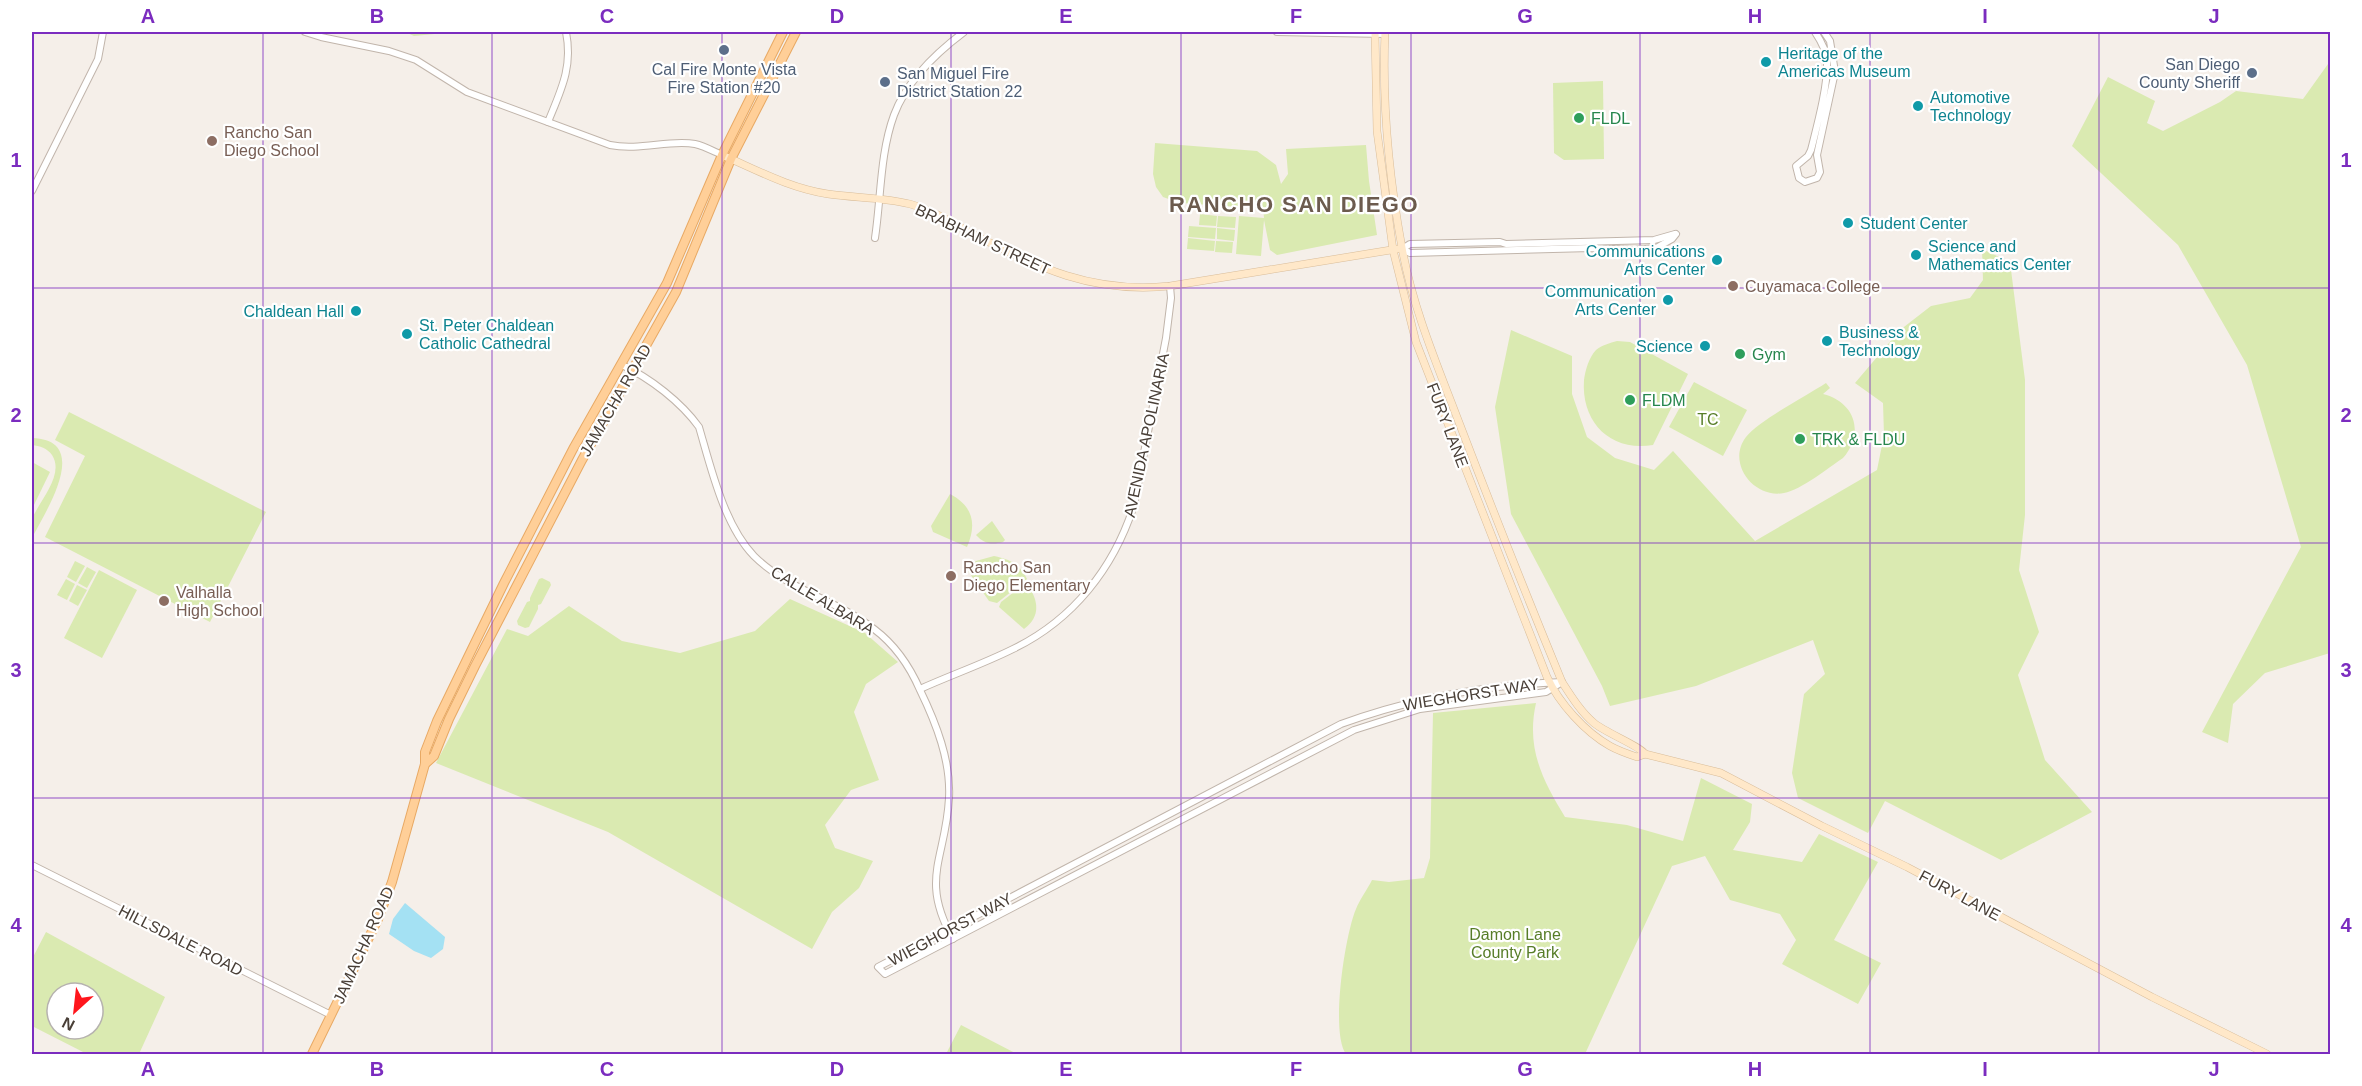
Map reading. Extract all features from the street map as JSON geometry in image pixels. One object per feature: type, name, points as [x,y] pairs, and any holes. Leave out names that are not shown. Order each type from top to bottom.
[{"type":"main road","name":"JAMACHA ROAD","points":[[312,1054],[378,919],[392,882],[425,764],[425,752],[437,721],[504,582],[570,455],[667,283],[722,155],[783,32]]},
{"type":"main road","name":"JAMACHA ROAD","points":[[425,764],[434,756],[449,719],[493,631],[582,460],[679,284],[731,159],[796,32]]},
{"type":"main road","name":"FURY LANE","points":[[1375,33],[1377,131],[1394,250],[1416,342],[1551,686],[1580,723],[1610,746],[1637,757],[1645,754],[1721,773],[1907,867],[2162,1002],[2267,1054]]},
{"type":"main road","name":"FURY LANE","points":[[1385,33],[1388,142],[1402,249],[1429,345],[1562,682],[1571,697],[1594,723],[1616,738],[1641,748],[1645,754]]},
{"type":"main road","name":"BRABHAM STREET","points":[[722,155],[762,175],[795,187],[828,194],[909,203],[935,212],[969,232],[1061,275],[1111,286],[1144,289],[1170,286],[1402,249]]},
{"type":"main road","points":[[479,636],[493,631]]},
{"type":"street","points":[[32,191],[98,59],[104,32]]},
{"type":"street","name":"BRABHAM STREET","points":[[305,32],[321,38],[389,51],[416,60],[467,92],[618,147],[634,148],[686,143],[697,144],[722,155]]},
{"type":"street","points":[[548,122],[564,83],[569,60],[566,32]]},
{"type":"street","points":[[875,238],[886,152],[894,116],[903,97],[919,74],[942,48],[964,32]]},
{"type":"street","points":[[1277,32],[1385,33]]},
{"type":"street","points":[[1815,32],[1822,43],[1827,60],[1817,137],[1820,172],[1817,178],[1805,182],[1799,178],[1796,166],[1808,156],[1817,137],[1835,72],[1830,41],[1824,32]]},
{"type":"street","points":[[1676,234],[1663,244],[1647,249],[1410,253],[1402,249],[1410,244],[1654,240],[1676,234]]},
{"type":"street","points":[[1591,249],[1604,245],[1608,241]]},
{"type":"street","name":"AVENIDA APOLINARIA","points":[[920,689],[1013,650],[1035,637],[1069,612],[1102,574],[1115,553],[1134,505],[1166,338],[1172,298],[1170,286]]},
{"type":"street","name":"CALLE ALBARA","points":[[622,365],[678,404],[699,427],[733,526],[753,555],[796,586],[874,629],[904,661],[920,689],[948,768],[949,801],[935,886],[938,905],[953,939]]},
{"type":"street","name":"WIEGHORST WAY","points":[[1551,686],[1489,689],[1417,700],[1341,724],[878,967],[885,974],[1353,730],[1420,709],[1551,686],[1562,682]]},
{"type":"street","name":"HILLSDALE ROAD","points":[[32,865],[331,1015]]},
{"type":"green space","points":[[405,32],[455,32],[414,36]]},
{"type":"green space","points":[[2328,64],[2330,67],[2330,653],[2265,673],[2233,704],[2228,743],[2202,732],[2301,547],[2247,365],[2178,245],[2072,146],[2108,77],[2155,101],[2147,123],[2163,131],[2220,102],[2236,91],[2303,99]]},
{"type":"green space","name":"FLDL","points":[[1603,81],[1604,159],[1564,160],[1554,153],[1553,83]]},
{"type":"green space","points":[[1155,143],[1257,151],[1276,165],[1281,184],[1288,174],[1286,149],[1366,145],[1377,235],[1277,255],[1270,250],[1264,220],[1261,256],[1236,254],[1239,216],[1264,218],[1263,207],[1180,203],[1163,197],[1156,187],[1153,174]]},
{"type":"green space","points":[[1200,214],[1217,216],[1216,226],[1199,225]]},
{"type":"green space","points":[[1218,216],[1236,217],[1235,228],[1217,227]]},
{"type":"green space","points":[[1189,226],[1216,228],[1215,239],[1188,237]]},
{"type":"green space","points":[[1217,228],[1235,230],[1234,241],[1217,239]]},
{"type":"green space","points":[[1188,238],[1215,241],[1214,251],[1187,249]]},
{"type":"green space","points":[[1216,241],[1233,242],[1232,253],[1215,252]]},
{"type":"green space","points":[[1982,249],[2010,262],[2025,380],[2025,515],[2019,570],[2039,632],[2018,675],[2045,760],[2092,812],[2001,860],[1885,801],[1868,833],[1798,798],[1792,773],[1804,694],[1825,674],[1813,640],[1696,686],[1610,706],[1602,686],[1511,514],[1495,407],[1511,330],[1572,356],[1572,394],[1587,437],[1615,458],[1654,470],[1673,451],[1755,541],[1877,470],[1884,435],[1883,403],[1855,383],[1900,330],[1931,306],[1970,298],[1983,280]]},
{"type":"green space","name":"FLDM","points":[[1617,341],[1630,342],[1688,374],[1653,445],[1624,444],[1611,439],[1593,421],[1587,409],[1584,380],[1589,360],[1598,348]]},
{"type":"green space","name":"TC","points":[[1694,382],[1747,410],[1723,456],[1669,427]]},
{"type":"green space","name":"TRK & FLDU","points":[[1826,383],[1830,388],[1823,394],[1843,404],[1853,420],[1854,439],[1843,458],[1791,491],[1773,493],[1754,485],[1741,468],[1739,458],[1746,437],[1772,416]]},
{"type":"green space","points":[[69,412],[266,512],[210,622],[45,537],[85,456],[55,440]]},
{"type":"green space","points":[[32,438],[50,442],[60,451],[62,464],[60,479],[54,495],[32,538],[32,519],[50,488],[55,463],[48,451],[32,445]]},
{"type":"green space","points":[[32,462],[50,472],[32,509]]},
{"type":"green space","points":[[950,494],[964,504],[971,516],[972,531],[967,547],[933,532],[931,526]]},
{"type":"green space","points":[[992,521],[1005,540],[1003,542],[988,543],[976,535]]},
{"type":"green space","points":[[994,556],[1014,563],[1027,579],[997,603],[989,601],[966,568],[976,561]]},
{"type":"green space","points":[[75,561],[85,566],[76,582],[67,577]]},
{"type":"green space","points":[[87,567],[96,572],[87,588],[78,583]]},
{"type":"green space","points":[[99,570],[137,590],[102,658],[64,638]]},
{"type":"green space","points":[[542,578],[551,585],[541,604],[538,605],[529,627],[525,628],[518,625],[517,621],[527,602],[530,601],[539,579]]},
{"type":"green space","points":[[66,579],[75,584],[67,600],[57,595]]},
{"type":"green space","points":[[1026,583],[1035,601],[1036,613],[1024,629],[999,607],[1001,602]]},
{"type":"green space","points":[[77,585],[87,590],[78,606],[69,601]]},
{"type":"green space","points":[[790,599],[865,633],[898,662],[866,684],[854,712],[879,780],[851,790],[825,825],[835,848],[873,861],[859,888],[832,912],[812,949],[608,832],[436,763],[507,629],[528,636],[569,606],[622,641],[680,653],[755,631]]},
{"type":"green space","name":"Damon Lane County Park","points":[[1536,703],[1533,734],[1538,763],[1565,817],[1627,825],[1683,841],[1701,778],[1752,804],[1750,822],[1733,850],[1802,862],[1819,834],[1878,862],[1834,940],[1881,963],[1858,1004],[1782,964],[1796,940],[1780,914],[1730,900],[1705,856],[1672,866],[1585,1054],[1346,1054],[1341,1043],[1339,1005],[1348,939],[1359,902],[1372,880],[1389,882],[1424,878],[1430,858],[1433,713]]},
{"type":"green space","points":[[46,932],[165,997],[139,1054],[87,1054],[61,1041],[105,1041],[105,981],[45,981],[45,1033],[32,1026],[32,959]]},
{"type":"green space","points":[[961,1025],[1017,1054],[946,1054]]},
{"type":"water","points":[[405,903],[445,937],[443,949],[431,958],[414,951],[389,934],[393,919]]},
{"type":"place","name":"Cal Fire Monte Vista Fire Station #20","points":[[724,50]]},
{"type":"place","name":"Heritage of the Americas Museum","points":[[1766,62]]},
{"type":"place","name":"San Diego County Sheriff","points":[[2252,73]]},
{"type":"place","name":"San Miguel Fire District Station 22","points":[[885,82]]},
{"type":"place","name":"Automotive Technology","points":[[1918,106]]},
{"type":"place","name":"FLDL","points":[[1579,118]]},
{"type":"place","name":"Rancho San Diego School","points":[[212,141]]},
{"type":"place","name":"Student Center","points":[[1848,223]]},
{"type":"place","name":"Science and Mathematics Center","points":[[1916,255]]},
{"type":"place","name":"Communications Arts Center","points":[[1717,260]]},
{"type":"place","name":"Cuyamaca College","points":[[1733,286]]},
{"type":"place","name":"Communication Arts Center","points":[[1668,300]]},
{"type":"place","name":"Chaldean Hall","points":[[356,311]]},
{"type":"place","name":"St. Peter Chaldean Catholic Cathedral","points":[[407,334]]},
{"type":"place","name":"Business & Technology","points":[[1827,341]]},
{"type":"place","name":"Science","points":[[1705,346]]},
{"type":"place","name":"Gym","points":[[1740,354]]},
{"type":"place","name":"FLDM","points":[[1630,400]]},
{"type":"place","name":"TRK & FLDU","points":[[1800,439]]},
{"type":"place","name":"Rancho San Diego Elementary","points":[[951,576]]},
{"type":"place","name":"Valhalla High School","points":[[164,601]]},
{"type":"district","name":"RANCHO SAN DIEGO","points":[[1294,204]]}]
